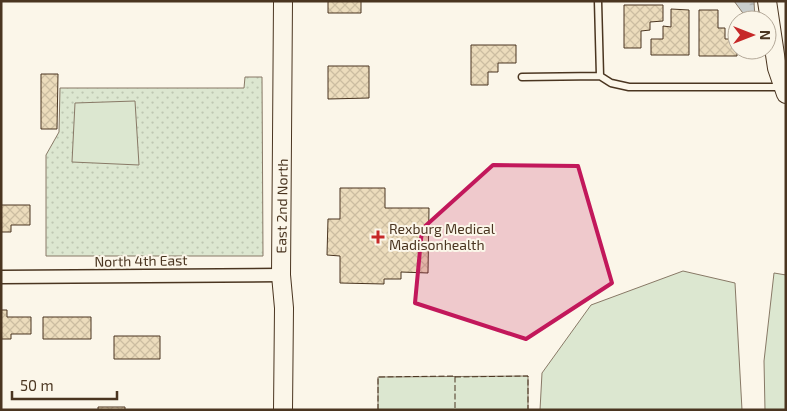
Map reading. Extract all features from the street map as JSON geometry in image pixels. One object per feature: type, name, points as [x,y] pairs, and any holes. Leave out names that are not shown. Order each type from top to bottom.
[{"type":"street","name":"East 2nd North","points":[[283,1],[281,275],[284,308],[283,410]]},
{"type":"street","points":[[768,1],[775,59],[784,90]]},
{"type":"street","name":"North 4th East","points":[[1,277],[281,275]]},
{"type":"lane","points":[[598,1],[600,76]]},
{"type":"lane","points":[[522,77],[600,76],[611,83],[629,87],[784,90]]},
{"type":"highlighted area","points":[[493,165],[578,166],[612,283],[526,339],[415,303],[422,229]]},
{"type":"green space","points":[[245,77],[262,77],[263,256],[46,256],[46,155],[59,132],[60,88],[244,88]]},
{"type":"green space","points":[[135,101],[139,165],[72,162],[75,103]]},
{"type":"green space","points":[[683,271],[735,283],[742,410],[540,410],[542,373],[591,305]]},
{"type":"green space","points":[[774,273],[786,275],[786,410],[765,410],[764,361]]},
{"type":"green space","points":[[528,376],[528,410],[378,410],[378,377]]},
{"type":"water","points":[[734,1],[754,1],[754,10],[741,10]]},
{"type":"building","points":[[328,1],[361,1],[361,13],[328,13]]},
{"type":"building","points":[[624,5],[663,5],[663,21],[650,22],[650,30],[641,31],[641,48],[624,48]]},
{"type":"building","points":[[671,9],[689,10],[689,55],[651,55],[651,39],[663,39],[663,26],[671,27]]},
{"type":"building","points":[[699,10],[718,10],[718,28],[725,28],[727,56],[699,56]]},
{"type":"building","points":[[471,45],[516,45],[516,63],[498,63],[498,72],[488,72],[488,85],[471,85]]},
{"type":"building","points":[[328,66],[369,66],[369,98],[328,99]]},
{"type":"building","points":[[41,74],[58,74],[57,129],[41,129]]},
{"type":"building","name":"Rexburg Medical Madisonhealth","points":[[340,188],[385,188],[385,208],[429,208],[428,273],[401,272],[401,279],[384,279],[384,284],[340,283],[340,256],[327,255],[328,219],[340,219]]},
{"type":"building","points":[[1,205],[30,205],[30,225],[11,225],[11,232],[1,232]]},
{"type":"building","points":[[1,310],[7,310],[7,317],[31,317],[31,334],[11,334],[11,339],[1,339]]},
{"type":"building","points":[[43,317],[91,317],[91,339],[43,339]]},
{"type":"building","points":[[114,336],[160,336],[160,359],[114,359]]},
{"type":"building","points":[[98,407],[125,407],[125,410],[98,410]]},
{"type":"fence","points":[[378,410],[378,377],[455,376],[455,410]]},
{"type":"fence","points":[[455,377],[528,376],[528,410]]},
{"type":"place","name":"Rexburg Medical Madisonhealth","points":[[378,237]]}]
